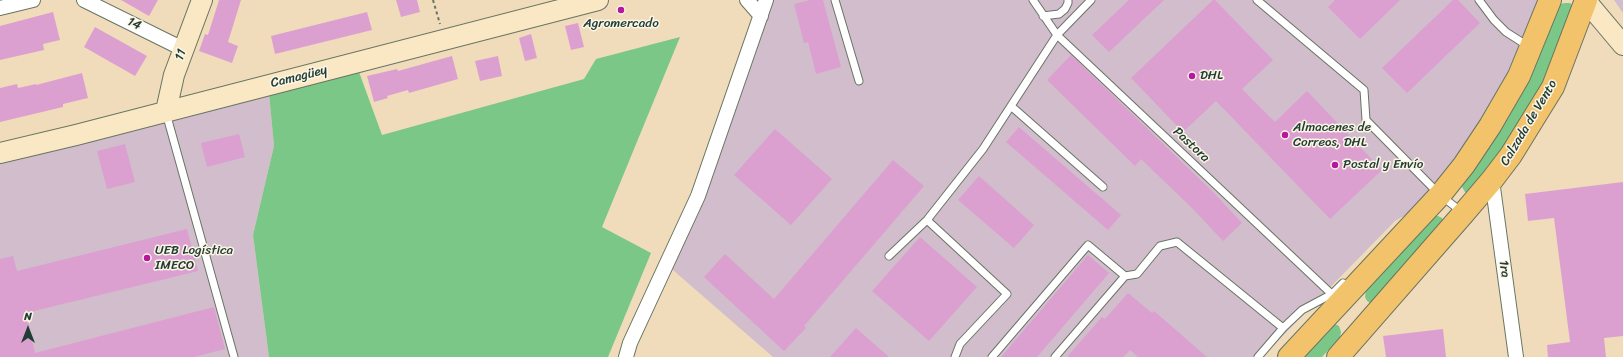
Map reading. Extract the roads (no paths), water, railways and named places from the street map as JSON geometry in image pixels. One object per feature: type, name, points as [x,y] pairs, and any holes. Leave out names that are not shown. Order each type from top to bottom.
[{"type":"main road","name":"11","points":[[166,111],[174,76],[202,0]]},
{"type":"main road","name":"Camagüey","points":[[0,153],[444,41],[598,0]]},
{"type":"main road","points":[[1289,357],[1336,298],[1406,231],[1440,195],[1464,165],[1490,126],[1519,76],[1532,48],[1550,0]]},
{"type":"main road","points":[[1585,0],[1623,45]]},
{"type":"main road","name":"Calzada de Vento","points":[[1338,357],[1492,180],[1531,124],[1553,87],[1585,0]]},
{"type":"main road","points":[[1336,298],[1364,327]]},
{"type":"street","points":[[0,8],[33,0]]},
{"type":"street","name":"14","points":[[84,0],[183,49]]},
{"type":"street","points":[[747,0],[761,16]]},
{"type":"street","points":[[626,357],[633,336],[698,196],[766,0]]},
{"type":"street","name":"1ra","points":[[1492,180],[1516,357]]},
{"type":"lane","points":[[835,0],[859,81]]},
{"type":"lane","name":"Pastora","points":[[1033,0],[1057,35],[1336,298]]},
{"type":"lane","points":[[1043,16],[1059,14],[1065,9],[1068,0]]},
{"type":"lane","points":[[890,256],[927,220],[983,149],[1057,35],[1090,0]]},
{"type":"lane","points":[[1257,0],[1364,90],[1366,120],[1440,195],[1463,214]]},
{"type":"lane","points":[[1478,0],[1506,32],[1532,48]]},
{"type":"lane","points":[[1011,106],[1103,188]]},
{"type":"lane","points":[[166,111],[234,357]]},
{"type":"lane","points":[[927,220],[1007,294],[960,344],[955,357]]},
{"type":"lane","points":[[1380,248],[1391,238],[1406,231]]},
{"type":"lane","points":[[1055,357],[1125,276],[1137,274],[1160,246],[1177,242],[1283,328]]},
{"type":"lane","points":[[992,357],[1088,245],[1125,276]]},
{"type":"lane","points":[[1258,357],[1283,328],[1302,310],[1336,298],[1348,279]]},
{"type":"place","name":"Agromercado","points":[[621,10]]},
{"type":"place","name":"DHL","points":[[1192,76]]},
{"type":"place","name":"Almacenes de Correos, DHL","points":[[1285,135]]},
{"type":"place","name":"Postal y Envío","points":[[1335,165]]},
{"type":"place","name":"UEB Logística IMECO","points":[[147,258]]}]
